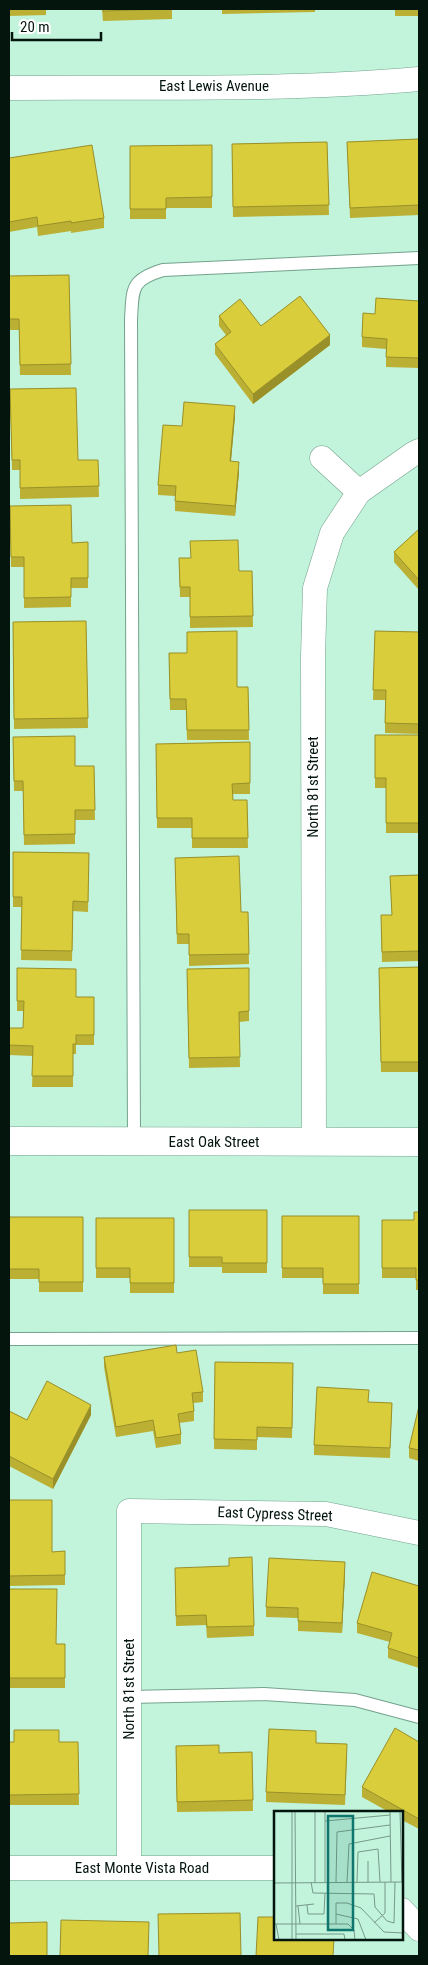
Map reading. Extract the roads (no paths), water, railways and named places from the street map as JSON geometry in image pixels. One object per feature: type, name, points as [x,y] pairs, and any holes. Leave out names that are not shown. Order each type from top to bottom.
[{"type":"street","name":"East Lewis Avenue","points":[[9,88],[284,86],[365,84],[419,79]]},
{"type":"street","points":[[322,458],[359,492],[413,454],[419,452]]},
{"type":"street","name":"North 81st Street","points":[[314,1142],[313,656],[315,588],[332,533],[359,492]]},
{"type":"street","name":"East Oak Street","points":[[9,1142],[419,1142]]},
{"type":"street","name":"North 81st Street","points":[[128,1511],[129,1867]]},
{"type":"street","name":"East Cypress Street","points":[[128,1511],[326,1514],[419,1533]]},
{"type":"street","name":"East Monte Vista Road","points":[[9,1868],[274,1868]]},
{"type":"street","points":[[403,1911],[419,1929]]},
{"type":"lane","points":[[134,1142],[131,319],[133,290],[146,275],[162,270],[419,258]]},
{"type":"lane","points":[[9,1339],[419,1338]]},
{"type":"lane","points":[[129,1697],[264,1694],[355,1700],[419,1717]]}]
